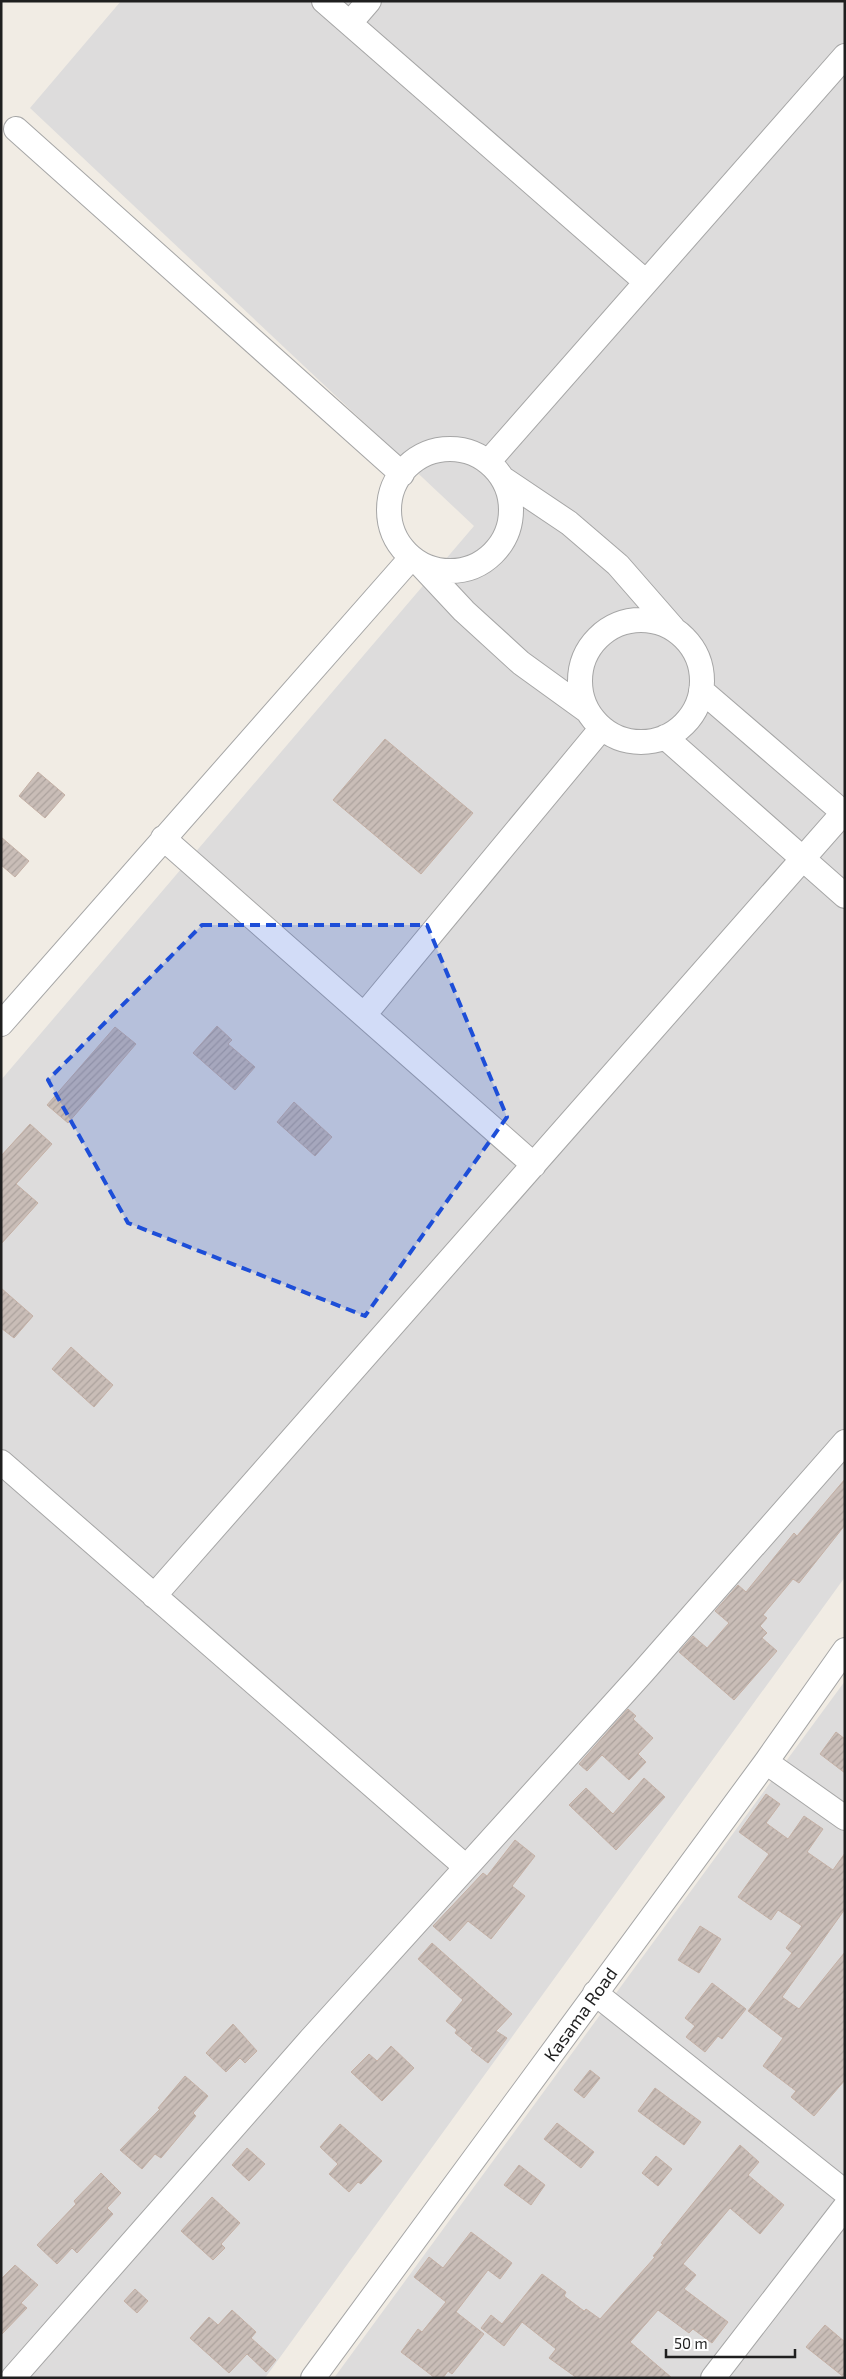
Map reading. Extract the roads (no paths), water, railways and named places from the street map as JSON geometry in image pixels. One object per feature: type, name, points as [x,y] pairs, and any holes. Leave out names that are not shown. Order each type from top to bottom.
[{"type":"street","points":[[324,1],[646,282]]},
{"type":"street","points":[[350,24],[369,1]]},
{"type":"street","points":[[489,461],[845,56]]},
{"type":"street","points":[[16,129],[402,474]]},
{"type":"street","points":[[586,710],[521,663],[464,611],[396,541],[389,518],[391,496],[402,474],[421,457],[444,449],[468,451],[489,461],[505,480],[569,523],[618,565],[673,628]]},
{"type":"street","points":[[416,562],[432,570],[456,572],[479,564],[489,557],[504,538],[510,521],[512,503],[505,480]]},
{"type":"street","points":[[5,1013],[416,562]]},
{"type":"street","points":[[637,620],[662,623],[673,628],[683,635],[697,653],[702,671],[698,702],[685,723],[665,737],[654,741],[631,742],[610,735],[601,729],[586,710],[581,699],[580,675],[583,663],[595,641],[614,626],[637,620]]},
{"type":"street","points":[[154,1596],[844,814],[701,690]]},
{"type":"street","points":[[364,1015],[601,729]]},
{"type":"street","points":[[665,737],[845,896]]},
{"type":"street","points":[[163,838],[534,1165]]},
{"type":"street","points":[[12,2378],[311,2039],[642,1673],[845,1442]]},
{"type":"street","points":[[1,1462],[466,1867]]},
{"type":"street","name":"Kasama Road","points":[[313,2378],[766,1762],[845,1650]]},
{"type":"street","points":[[766,1762],[845,1818]]},
{"type":"street","points":[[595,1994],[845,2192]]},
{"type":"street","points":[[713,2378],[845,2207]]}]
